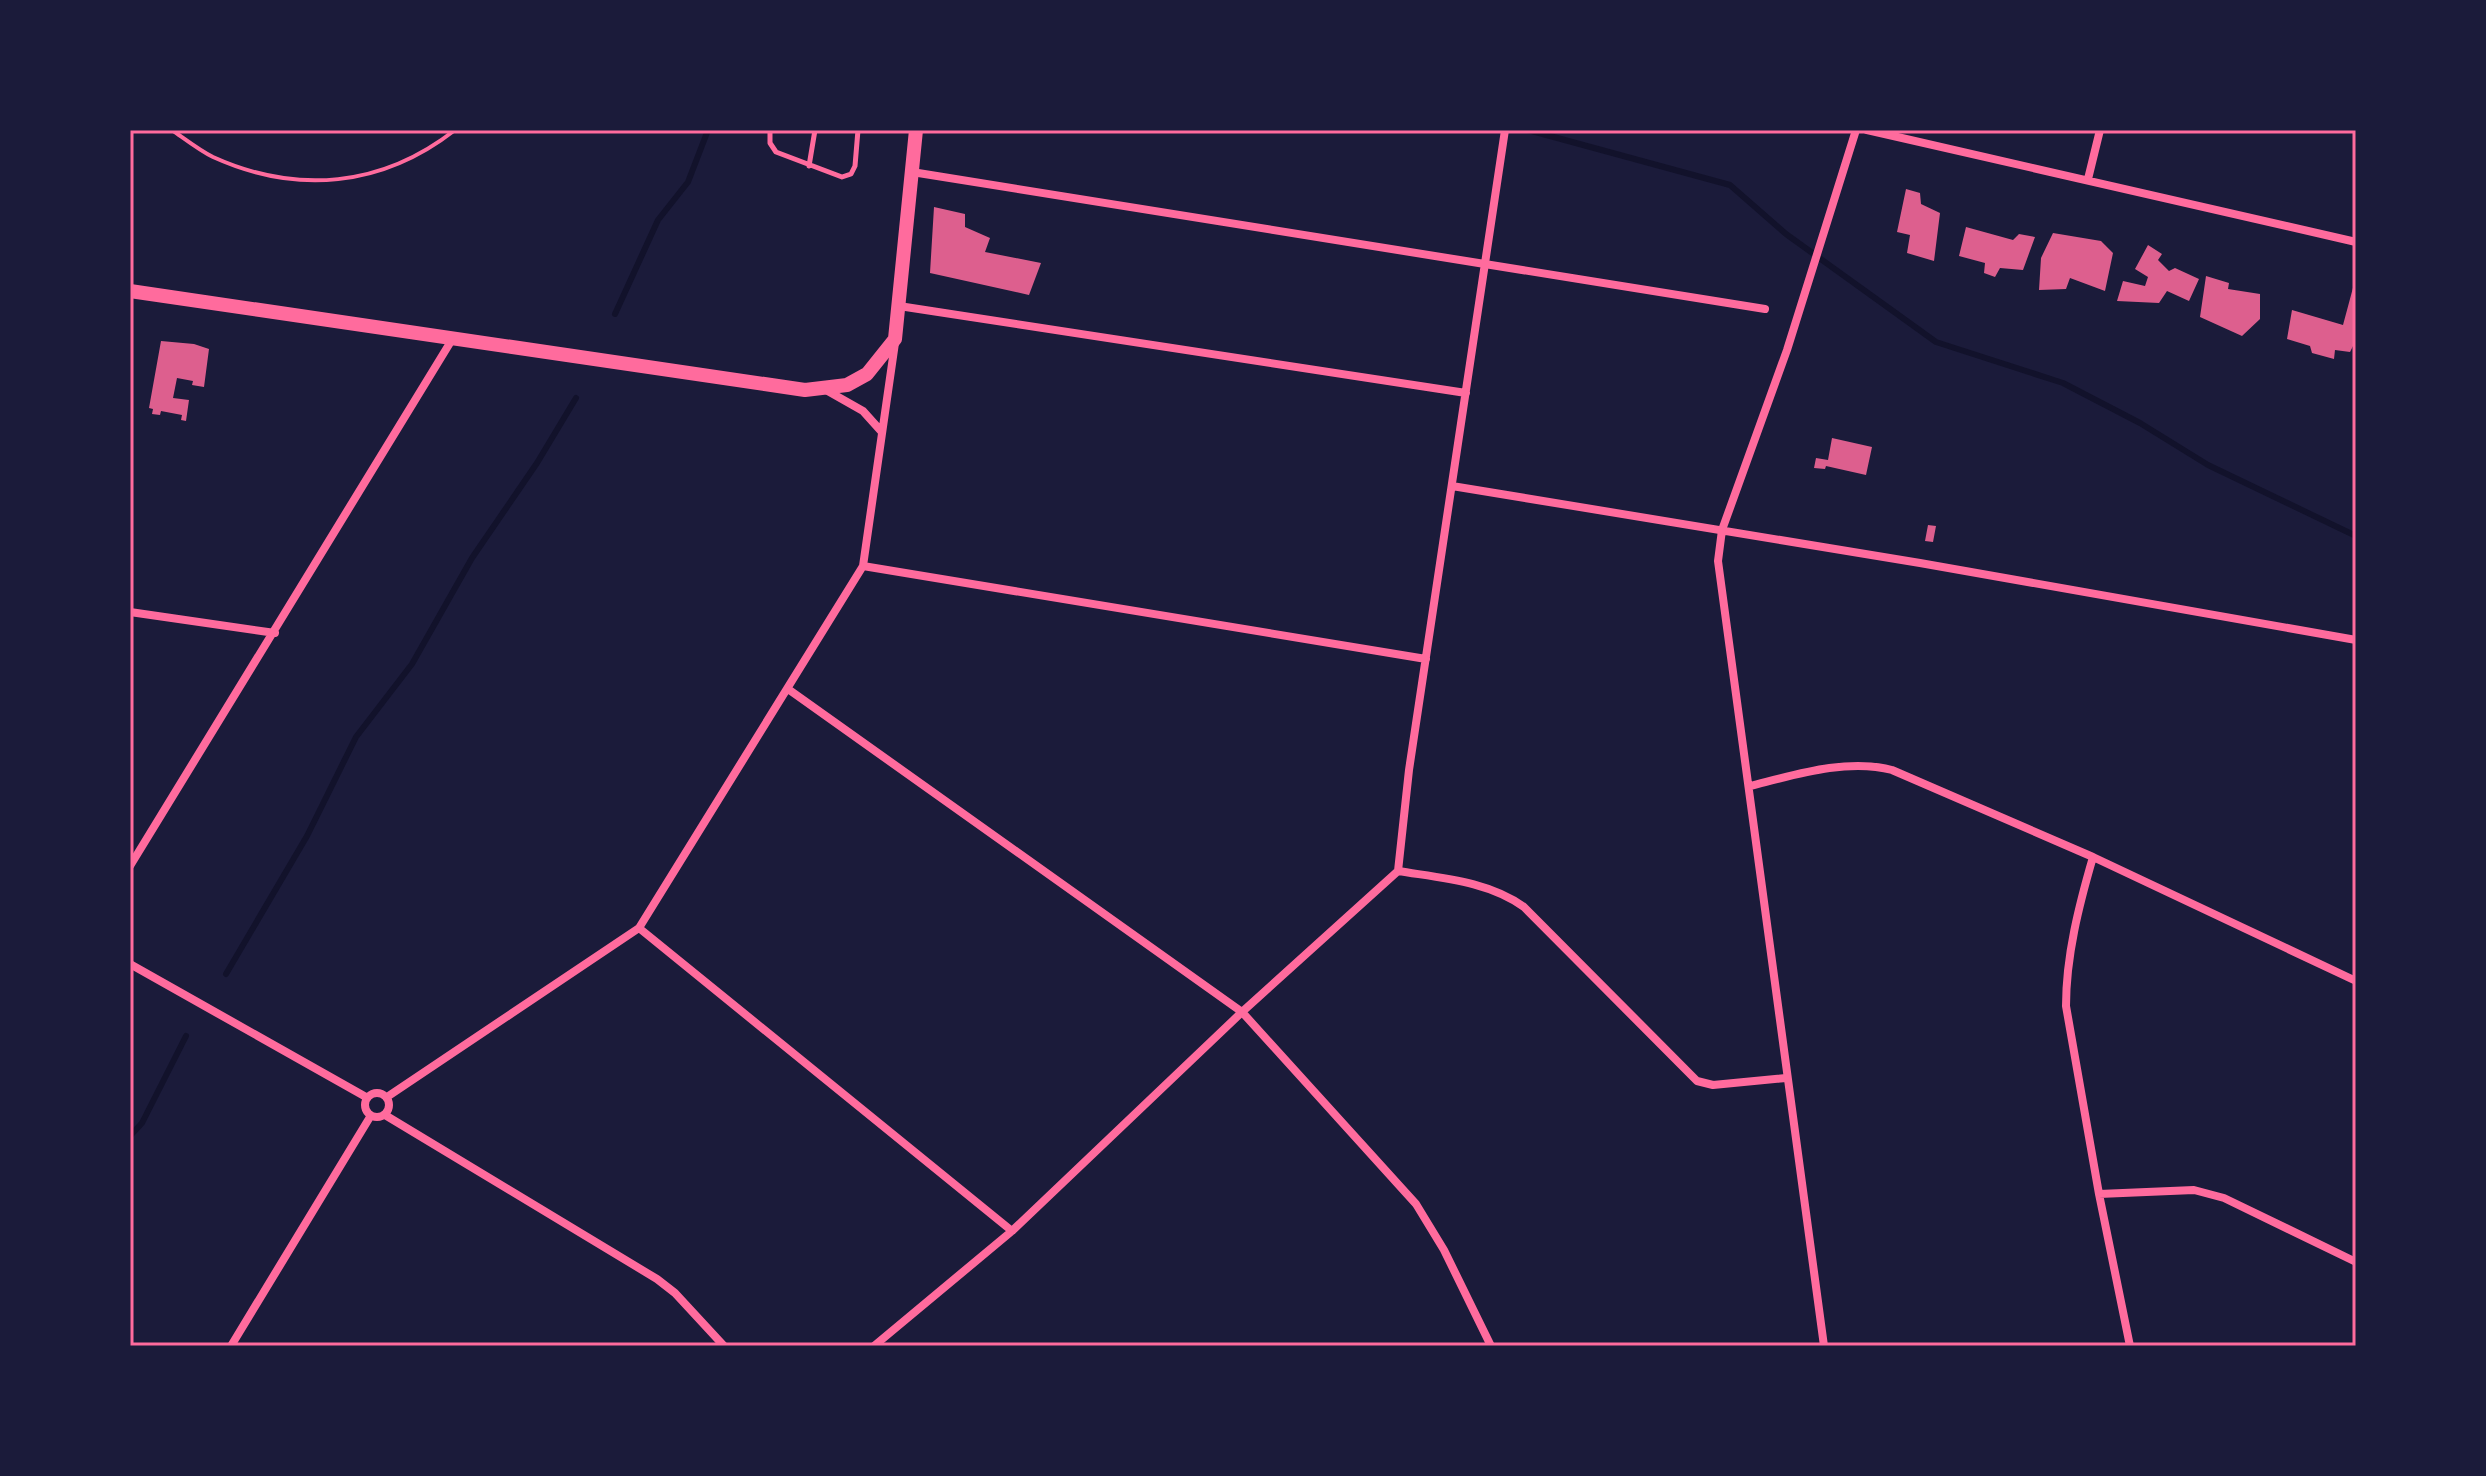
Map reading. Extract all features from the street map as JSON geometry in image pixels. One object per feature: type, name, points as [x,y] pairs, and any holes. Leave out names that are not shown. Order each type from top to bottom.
[{"type":"main road","points":[[130,291],[805,390],[826,390],[847,385],[867,374],[895,339],[916,130]]},
{"type":"street","points":[[874,1346],[1012,1231],[1242,1012],[1398,871],[1426,659],[1505,130]]},
{"type":"street","points":[[1824,1346],[1718,561],[1722,530],[1787,350],[1856,130]]},
{"type":"street","points":[[1867,130],[2356,242]]},
{"type":"street","points":[[2088,179],[2100,130]]},
{"type":"street","points":[[912,172],[1765,309]]},
{"type":"street","points":[[899,306],[1466,393]]},
{"type":"street","points":[[130,866],[453,338]]},
{"type":"street","points":[[387,1097],[639,928],[863,566],[895,339]]},
{"type":"street","points":[[826,390],[863,411],[881,432]]},
{"type":"street","points":[[1452,486],[2356,640]]},
{"type":"street","points":[[863,566],[1426,659]]},
{"type":"street","points":[[130,612],[275,633]]},
{"type":"street","points":[[788,689],[1242,1012],[1416,1204],[1444,1250],[1491,1346]]},
{"type":"street","points":[[1750,786],[1841,767],[1878,766],[2093,857],[2356,981]]},
{"type":"street","points":[[2093,857],[2078,911],[2066,1006],[2130,1346]]},
{"type":"street","points":[[1398,871],[1483,887],[1511,897],[1697,1081],[1713,1085],[1786,1078]]},
{"type":"street","points":[[639,928],[1012,1231]]},
{"type":"street","points":[[130,964],[366,1097]]},
{"type":"street","points":[[370,1117],[364,1108],[366,1097],[374,1092],[387,1097]]},
{"type":"street","points":[[385,1115],[389,1103],[387,1097]]},
{"type":"street","points":[[370,1117],[385,1115]]},
{"type":"street","points":[[385,1115],[650,1274],[675,1293],[724,1346]]},
{"type":"street","points":[[231,1346],[370,1117]]},
{"type":"street","points":[[2099,1194],[2194,1190],[2224,1198],[2356,1262]]},
{"type":"lane","points":[[770,130],[770,143],[776,152],[842,177],[851,174],[855,166],[858,130]]},
{"type":"lane","points":[[809,166],[815,130]]},
{"type":"lane","points":[[130,179],[130,202]]},
{"type":"path","points":[[172,130],[210,156],[253,173],[299,181],[345,179],[390,168],[432,148],[455,130]]},
{"type":"building","points":[[1906,189],[1920,193],[1921,204],[1940,213],[1934,261],[1907,253],[1910,235],[1897,232]]},
{"type":"building","points":[[934,207],[965,214],[965,227],[990,238],[985,252],[1041,263],[1029,295],[930,273]]},
{"type":"building","points":[[1966,227],[2013,240],[2019,234],[2035,237],[2023,270],[2000,268],[1995,277],[1984,273],[1985,263],[1959,256]]},
{"type":"building","points":[[2053,233],[2101,241],[2113,253],[2105,291],[2070,278],[2066,289],[2039,290],[2041,258]]},
{"type":"building","points":[[2148,245],[2162,254],[2158,260],[2169,271],[2175,268],[2199,279],[2189,301],[2167,291],[2159,303],[2117,301],[2123,281],[2145,286],[2148,277],[2135,269]]},
{"type":"building","points":[[2206,276],[2229,283],[2228,289],[2260,294],[2260,319],[2242,336],[2200,317]]},
{"type":"building","points":[[2354,284],[2356,340],[2350,352],[2335,350],[2334,359],[2312,353],[2310,346],[2287,339],[2292,310],[2343,325]]},
{"type":"building","points":[[161,341],[194,344],[209,349],[204,387],[177,378],[173,398],[189,400],[186,421],[181,420],[182,415],[161,411],[160,415],[152,414],[153,409],[149,408]]},
{"type":"building","points":[[1832,438],[1872,447],[1866,475],[1826,466],[1825,469],[1814,468],[1816,458],[1828,460]]},
{"type":"building","points":[[1928,525],[1936,526],[1933,542],[1925,541]]},
{"type":"waterway","points":[[615,314],[658,220],[688,182],[708,130]]},
{"type":"waterway","points":[[1528,130],[1730,185],[1786,234],[1936,342],[2063,383],[2140,423],[2208,465],[2356,536]]},
{"type":"waterway","points":[[226,974],[307,836],[356,737],[412,664],[472,558],[537,463],[576,398]]},
{"type":"waterway","points":[[130,1136],[142,1123],[186,1036]]}]
